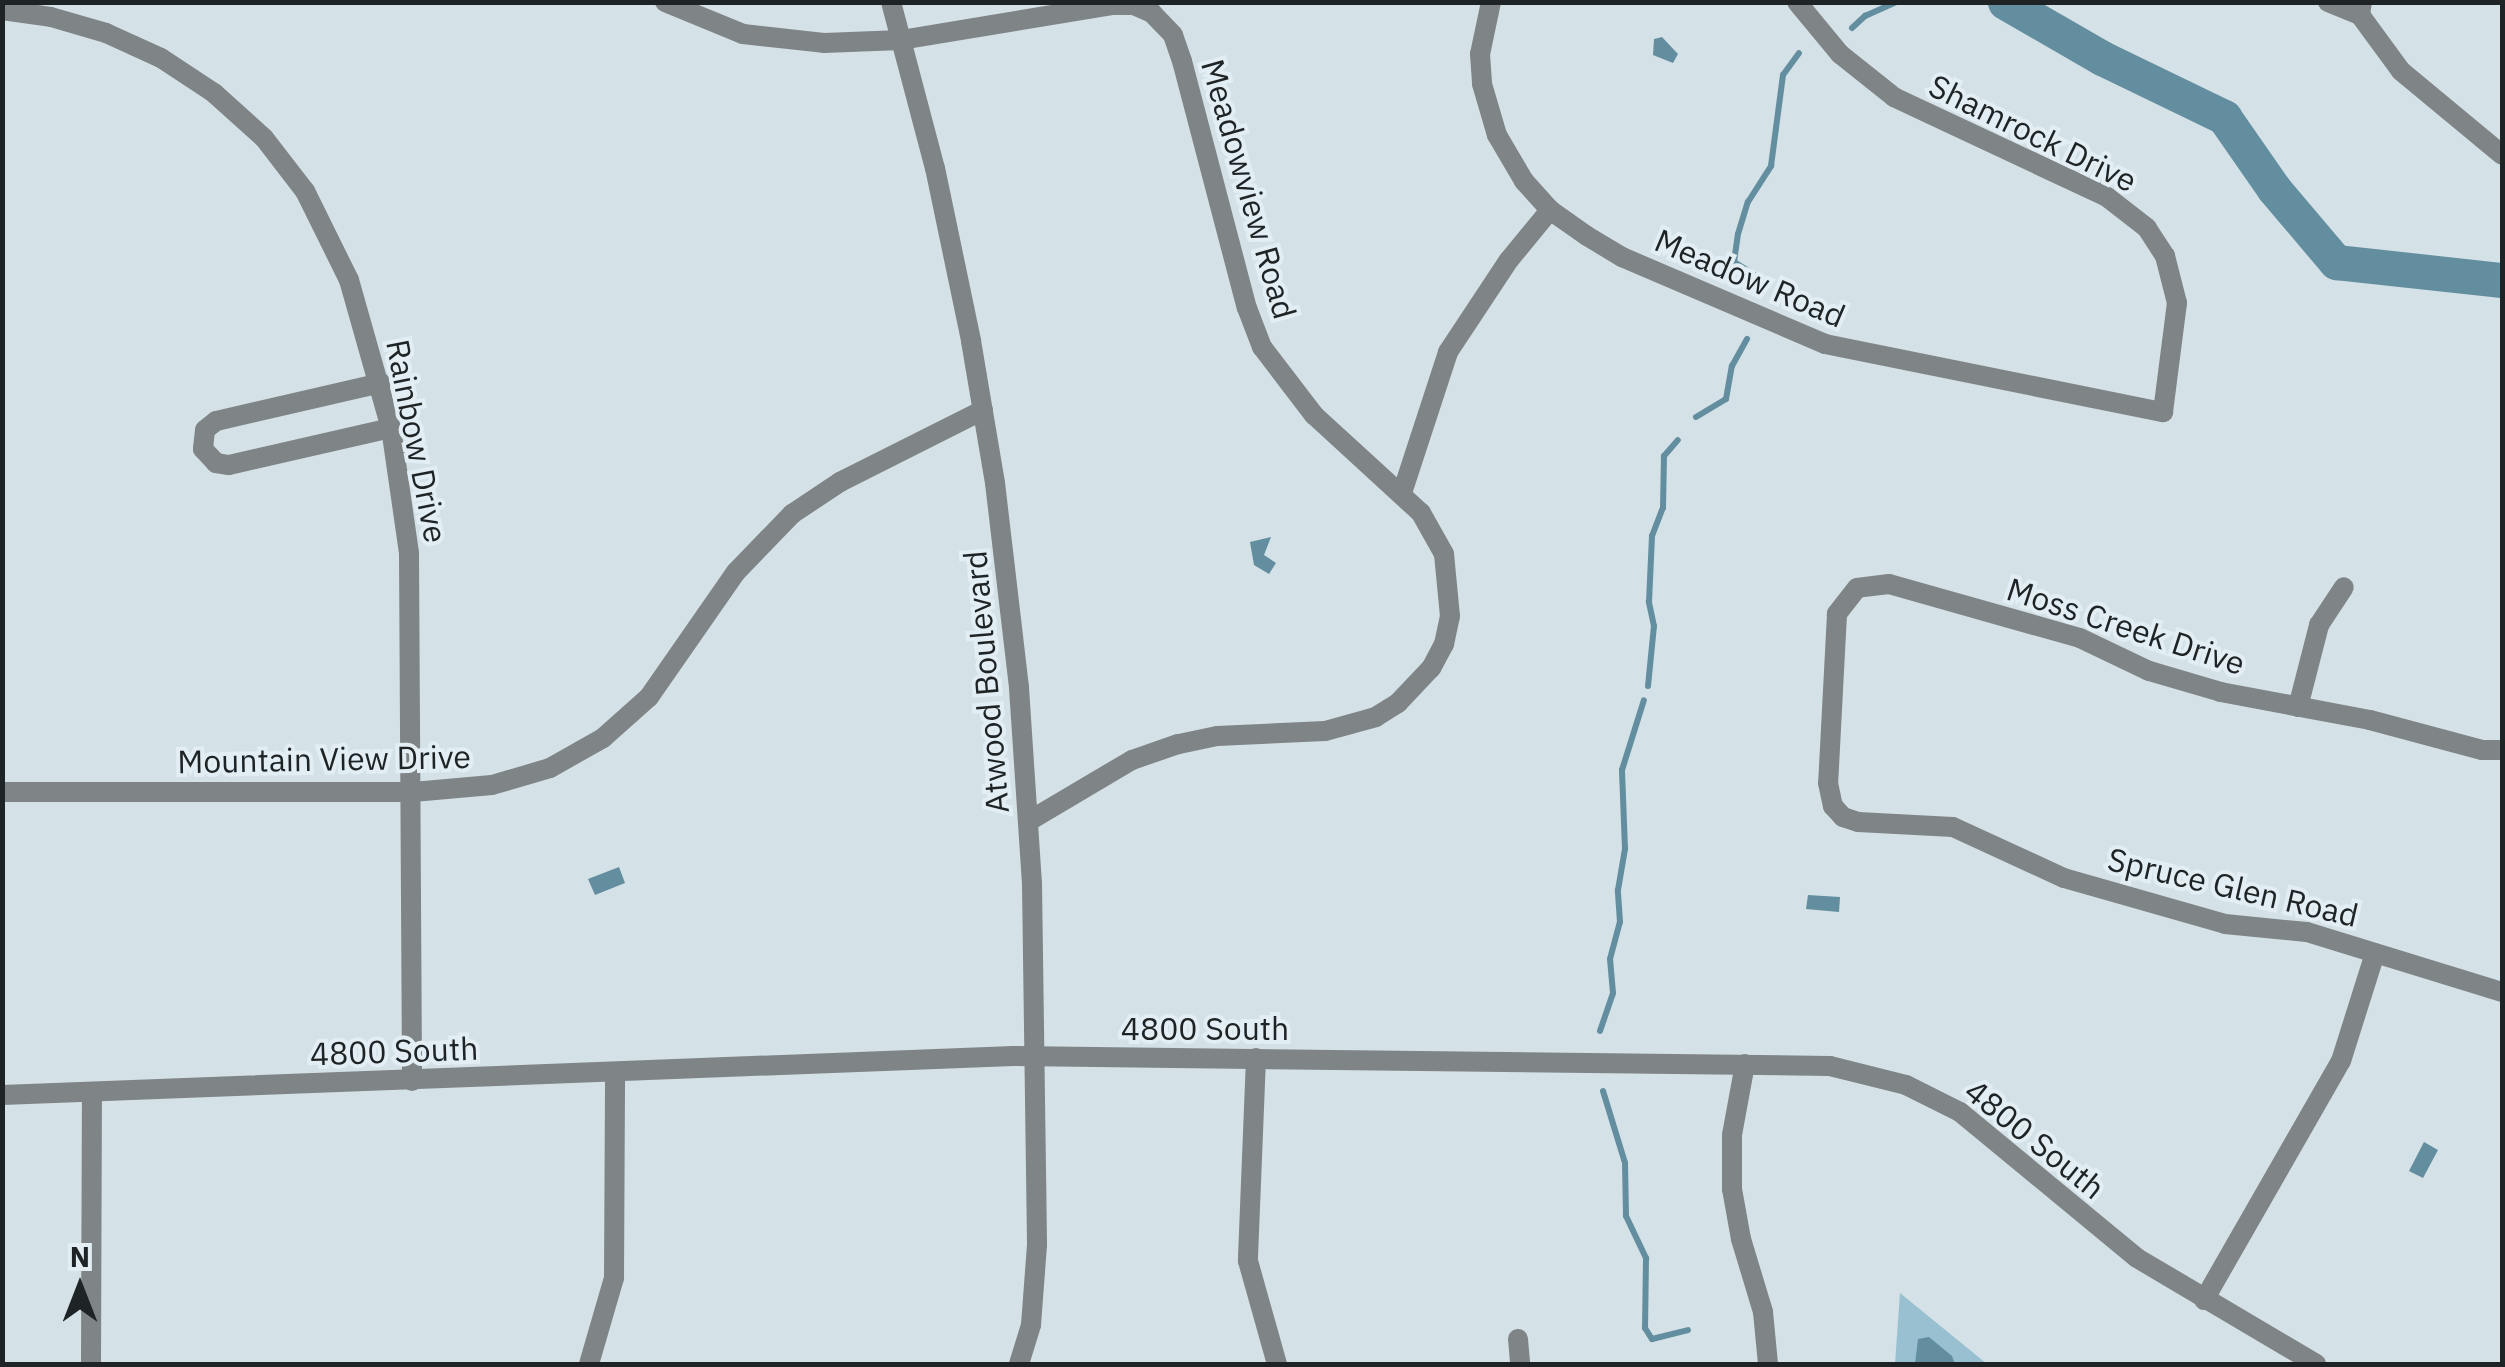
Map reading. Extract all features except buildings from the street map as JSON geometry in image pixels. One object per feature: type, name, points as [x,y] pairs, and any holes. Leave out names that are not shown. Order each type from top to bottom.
[{"type":"street","points":[[665,2],[724,29],[762,38],[824,42],[901,40]]},
{"type":"street","name":"Atwood Boulevard","points":[[891,2],[948,228],[984,410],[1013,626],[1030,821],[1036,1056],[1036,1293],[1018,1364]]},
{"type":"street","name":"Meadow Road","points":[[1491,2],[1480,54],[1490,114],[1507,155],[1550,210],[1622,256],[1824,344],[2163,412]]},
{"type":"street","name":"Shamrock Drive","points":[[1797,2],[1840,54],[1894,96],[2108,198],[2147,228],[2165,256],[2177,304],[2163,412]]},
{"type":"street","points":[[2328,2],[2361,9],[2401,71],[2502,155]]},
{"type":"street","name":"Meadowview Road","points":[[901,40],[1114,5],[1134,5],[1164,23],[1182,60],[1247,308],[1262,348],[1314,415],[1402,493],[1433,531],[1444,554],[1450,588],[1444,644],[1414,689],[1376,717],[1350,726],[1217,736],[1178,744],[1132,760],[1030,821]]},
{"type":"street","name":"Rainbow Drive","points":[[2,10],[78,24],[134,44],[188,74],[240,114],[285,164],[321,219],[361,314],[391,428],[409,553],[412,1081]]},
{"type":"street","points":[[1402,493],[1448,352],[1508,260],[1550,210]]},
{"type":"street","points":[[380,383],[216,421],[206,430],[202,449],[216,464],[229,465],[391,428]]},
{"type":"street","name":"Mountain View Drive","points":[[2,792],[413,792],[522,779],[578,755],[648,697],[736,572],[782,523],[840,482],[984,410]]},
{"type":"street","name":"Moss Creek Drive","points":[[1838,812],[1828,783],[1836,622],[1851,594],[1864,584],[1889,584],[2080,638],[2165,676],[2370,720],[2470,748],[2502,750]]},
{"type":"street","points":[[2298,707],[2320,625],[2344,587]]},
{"type":"street","name":"Spruce Glen Road","points":[[1838,812],[1858,822],[1953,826],[2064,878],[2226,924],[2307,932],[2502,992]]},
{"type":"street","points":[[2204,1300],[2334,1074],[2375,953]]},
{"type":"street","name":"4800 South","points":[[2,1095],[1036,1056],[1745,1064],[1855,1069],[1936,1098],[1985,1131],[2137,1258],[2316,1364]]},
{"type":"street","points":[[1256,1058],[1248,1261],[1277,1364]]},
{"type":"street","points":[[1745,1064],[1732,1135],[1732,1189],[1741,1239],[1763,1312],[1768,1364]]},
{"type":"street","points":[[589,1364],[614,1278],[615,1072]]},
{"type":"street","points":[[92,1092],[92,1364]]},
{"type":"street","points":[[1518,1339],[1520,1364]]},
{"type":"shaded area","points":[[1662,37],[1678,54],[1673,63],[1653,55],[1654,39]]},
{"type":"shaded area","points":[[1271,537],[1264,555],[1276,563],[1269,574],[1254,565],[1250,542]]},
{"type":"shaded area","points":[[619,867],[625,883],[595,895],[588,879]]},
{"type":"shaded area","points":[[1808,895],[1840,897],[1839,912],[1806,909]]},
{"type":"shaded area","points":[[2424,1142],[2438,1150],[2423,1178],[2409,1171]]},
{"type":"shaded area","points":[[1900,1293],[1987,1364],[1895,1364]]},
{"type":"shaded area","points":[[1929,1337],[1952,1356],[1955,1364],[1915,1364],[1918,1339]]},
{"type":"waterway","points":[[1852,28],[1865,16],[1897,2]]},
{"type":"waterway","points":[[2005,2],[2102,58],[2224,117],[2274,189],[2336,262],[2502,280]]},
{"type":"waterway","points":[[1758,290],[1755,275],[1734,262],[1738,234],[1748,202],[1771,166],[1783,75],[1799,53]]},
{"type":"waterway","points":[[1696,417],[1726,399],[1732,366],[1747,339]]},
{"type":"waterway","points":[[1648,686],[1654,626],[1649,602],[1652,536],[1663,508],[1664,456],[1678,440]]},
{"type":"waterway","points":[[1600,1031],[1613,993],[1610,959],[1620,922],[1618,890],[1625,849],[1622,770],[1644,700]]},
{"type":"waterway","points":[[1603,1091],[1625,1163],[1626,1216],[1646,1258],[1645,1328],[1652,1339],[1688,1330]]}]
